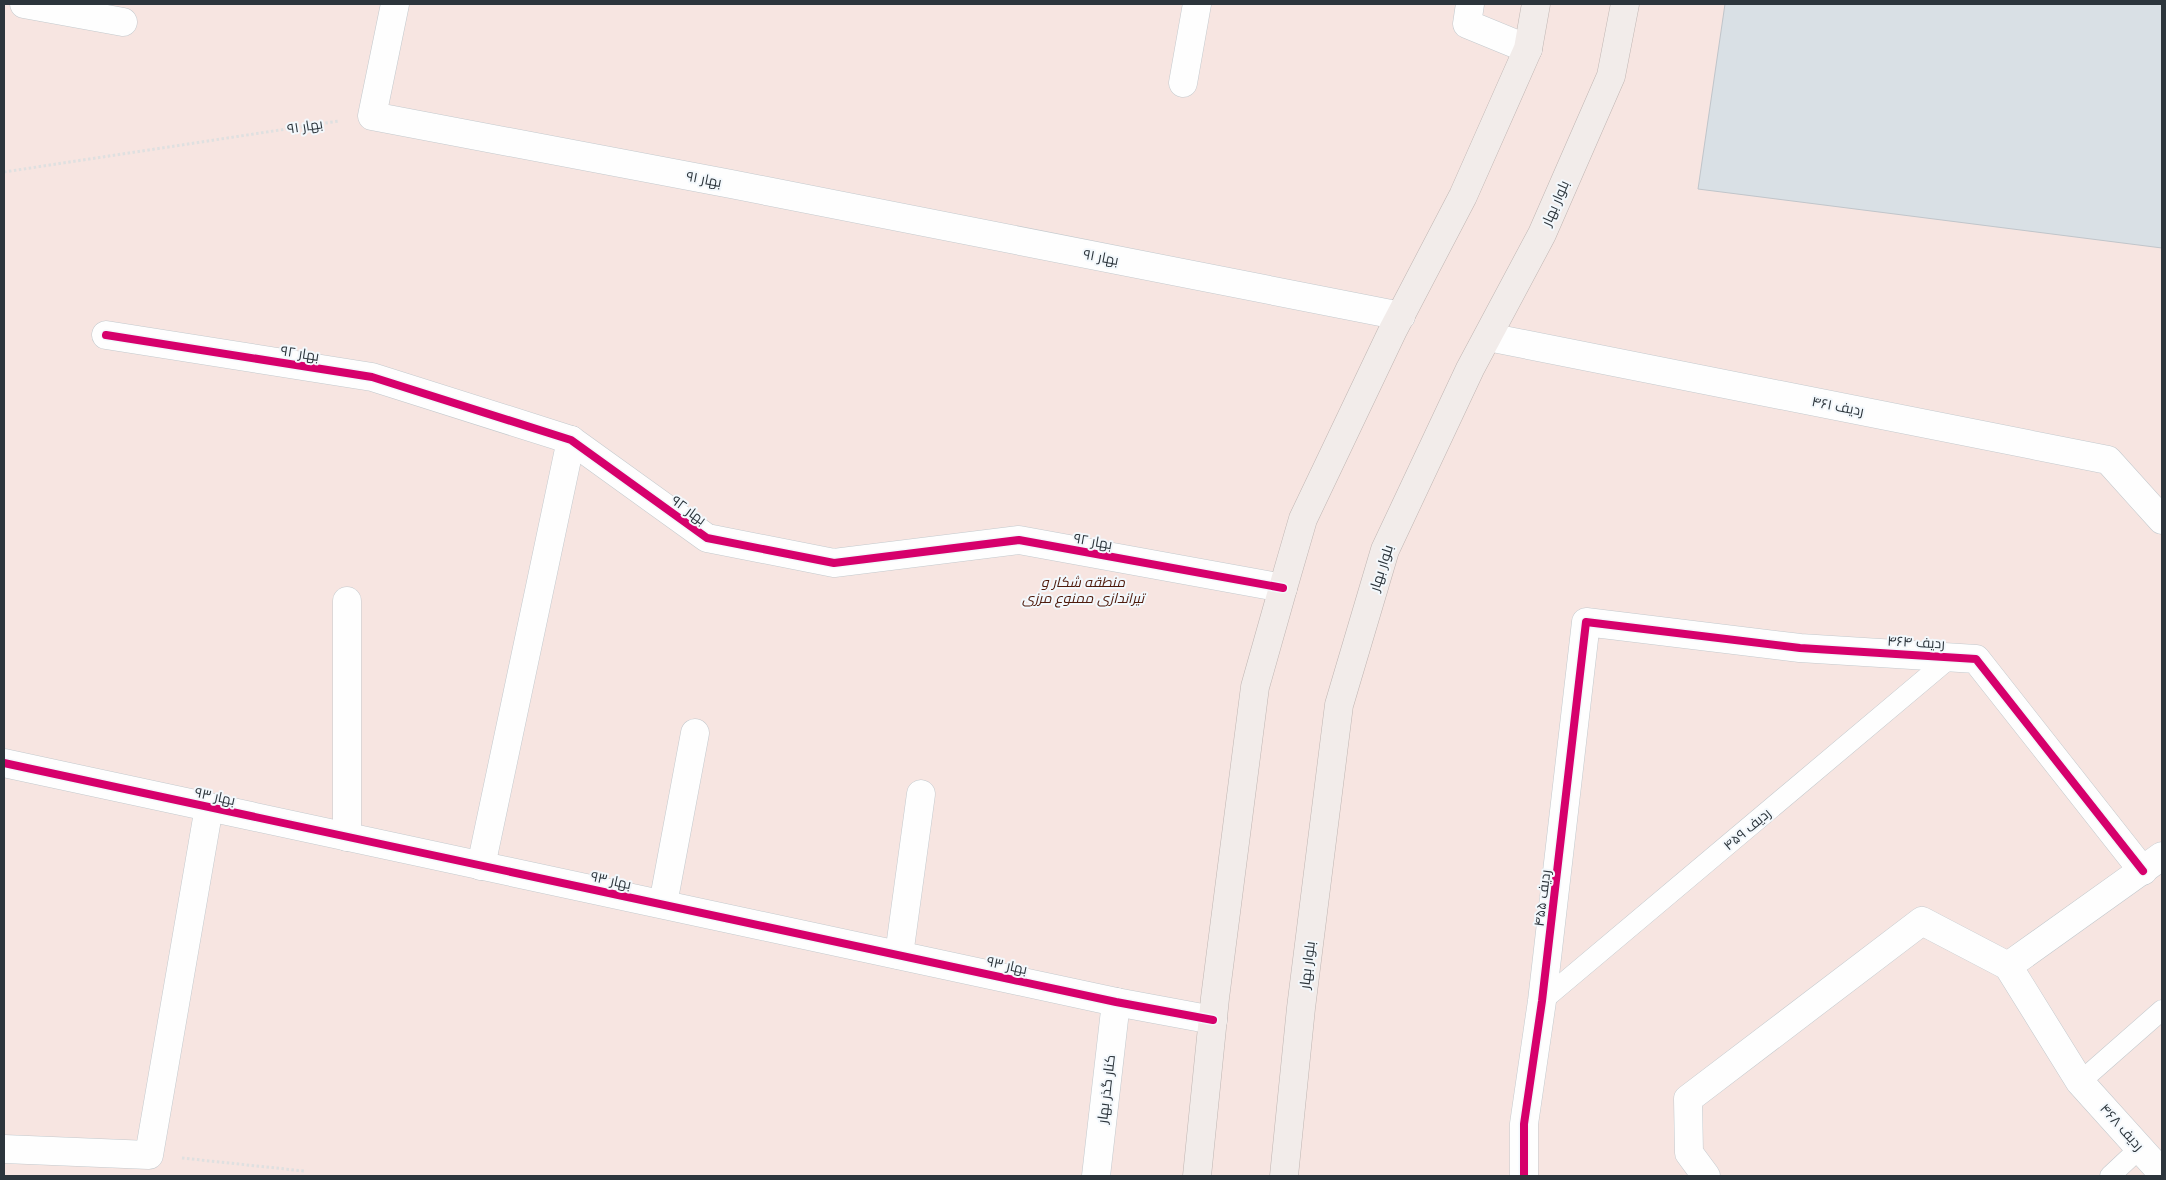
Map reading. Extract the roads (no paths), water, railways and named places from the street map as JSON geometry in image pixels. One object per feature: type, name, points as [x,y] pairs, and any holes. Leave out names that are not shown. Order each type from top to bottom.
[{"type":"main road","points":[[1197,1176],[1213,1020],[1255,687],[1283,588],[1303,519],[1401,316],[1463,196],[1528,49],[1536,4]]},
{"type":"main road","name":"بلوار بهار","points":[[1284,1176],[1302,1008],[1339,705],[1385,550],[1459,393],[1542,234],[1611,76],[1625,4]]},
{"type":"street","points":[[24,4],[123,22]]},
{"type":"street","name":"بهار ۹۱","points":[[395,4],[372,116],[731,184],[1401,316]]},
{"type":"street","points":[[1183,83],[1197,4]]},
{"type":"street","points":[[1470,4],[1467,24],[1528,49]]},
{"type":"street","name":"بهار ۹۲","points":[[106,335],[372,377],[571,440],[706,538],[834,563],[1019,540],[1283,588]]},
{"type":"street","name":"ردیف ۴۶۱","points":[[1488,336],[2108,460],[2162,520]]},
{"type":"street","points":[[481,866],[571,440]]},
{"type":"street","points":[[346,602],[347,837]]},
{"type":"street","name":"ردیف ۴۶۴","points":[[1586,622],[1800,648],[1976,659],[2153,863]]},
{"type":"street","name":"ردیف ۴۵۵","points":[[1524,1176],[1524,1124],[1542,1001],[1586,622]]},
{"type":"street","points":[[663,904],[695,733]]},
{"type":"street","name":"بهار ۹۳","points":[[4,763],[1116,1002],[1213,1020]]},
{"type":"street","points":[[899,955],[921,794]]},
{"type":"street","points":[[4,1149],[149,1155],[209,807]]},
{"type":"street","points":[[1706,1176],[1689,1153],[1688,1099],[1922,921],[2008,966],[2153,863]]},
{"type":"street","name":"ردیف ۴۶۸","points":[[2008,966],[2080,1082],[2141,1147],[2162,1173]]},
{"type":"street","name":"کنار گذر بهار","points":[[1096,1176],[1116,1002]]},
{"type":"lane","name":"ردیف ۴۵۹","points":[[1542,1001],[1951,657]]},
{"type":"lane","points":[[2080,1082],[2162,1010]]},
{"type":"lane","points":[[2110,1176],[2141,1147]]},
{"type":"park label","name":"منطقه شکار و تیراندازی ممنوع مرزی","points":[[1083,590]]}]
